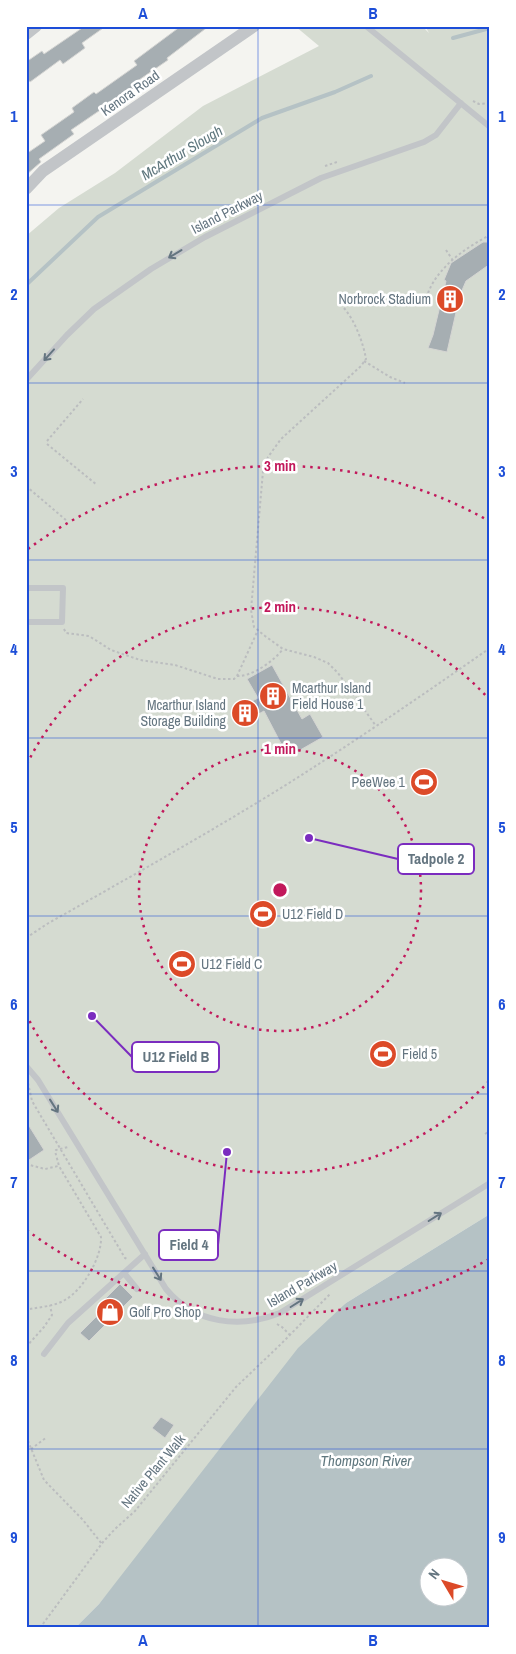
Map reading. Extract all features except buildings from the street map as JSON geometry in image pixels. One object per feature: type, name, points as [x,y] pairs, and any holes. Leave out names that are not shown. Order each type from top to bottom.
[{"type":"street","points":[[26,34],[36,26]]},
{"type":"street","name":"Kenora Road","points":[[26,189],[44,171],[254,26]]},
{"type":"lane","points":[[366,26],[490,126]]},
{"type":"lane","name":"Island Parkway","points":[[26,380],[66,335],[94,309],[151,269],[205,237],[321,178],[424,142],[436,135],[461,103]]},
{"type":"lane","points":[[26,588],[63,588],[62,622],[26,622]]},
{"type":"lane","name":"Island Parkway","points":[[26,1066],[38,1080],[170,1294],[195,1312],[221,1322],[230,1323],[268,1318],[289,1308],[490,1183]]},
{"type":"lane","points":[[44,1354],[68,1323],[145,1254]]},
{"type":"lane","points":[[124,1273],[137,1289]]},
{"type":"path","points":[[472,100],[479,104],[490,103]]},
{"type":"path","points":[[428,293],[432,282],[452,260],[490,236]]},
{"type":"path","points":[[446,250],[452,260]]},
{"type":"path","points":[[344,308],[364,344],[366,358],[361,366],[281,439],[268,457],[263,471],[251,610],[254,627],[283,648],[328,663],[338,673],[376,726]]},
{"type":"path","points":[[364,361],[390,377],[405,383]]},
{"type":"path","points":[[83,399],[47,442],[97,485]]},
{"type":"path","points":[[26,486],[68,522]]},
{"type":"path","points":[[62,622],[66,634],[89,636],[123,655],[140,660],[175,664],[218,679],[234,679],[237,676],[245,675],[273,660],[283,648]]},
{"type":"path","points":[[237,676],[258,630]]},
{"type":"path","points":[[26,938],[290,782],[490,648]]},
{"type":"path","points":[[485,1134],[490,1131]]},
{"type":"path","points":[[26,1312],[30,1309],[64,1300],[76,1291],[85,1281],[102,1247],[101,1237],[59,1166],[56,1154],[56,1150],[78,1145]]},
{"type":"path","points":[[26,1164],[45,1168],[59,1166]]},
{"type":"path","points":[[26,1347],[52,1316],[50,1305]]},
{"type":"path","name":"Native Plant Walk","points":[[40,1628],[114,1529],[135,1511],[236,1387],[290,1335]]},
{"type":"path","points":[[26,1436],[44,1480],[83,1520],[102,1544]]},
{"type":"path","points":[[31,1449],[47,1437]]},
{"type":"shaded area","points":[[295,26],[422,26],[429,33],[425,26],[490,26],[490,1214],[346,1303],[99,1604],[75,1628],[26,1628],[26,236],[59,208],[115,173],[203,106],[319,46]]},
{"type":"water","name":"Thompson River","points":[[490,1214],[490,1628],[75,1628],[99,1604],[298,1348],[346,1303]]},
{"type":"waterway","name":"McArthur Slough","points":[[453,38],[490,28]]},
{"type":"waterway","name":"McArthur Slough","points":[[26,285],[98,217],[262,118],[335,92],[371,76]]},
{"type":"place","name":"Norbrock Stadium","points":[[450,299]]},
{"type":"place","name":"Mcarthur Island Field House 1","points":[[273,696]]},
{"type":"place","name":"Mcarthur Island Storage Building","points":[[245,713]]},
{"type":"place","name":"PeeWee 1","points":[[424,782]]},
{"type":"place","name":"Tadpole 2","points":[[309,838]]},
{"type":"place","name":"U12 Field D","points":[[263,914]]},
{"type":"place","name":"U12 Field C","points":[[182,964]]},
{"type":"place","name":"U12 Field B","points":[[92,1016]]},
{"type":"place","name":"Field 5","points":[[383,1054]]},
{"type":"place","name":"Field 4","points":[[227,1152]]},
{"type":"place","name":"Golf Pro Shop","points":[[110,1312]]}]
